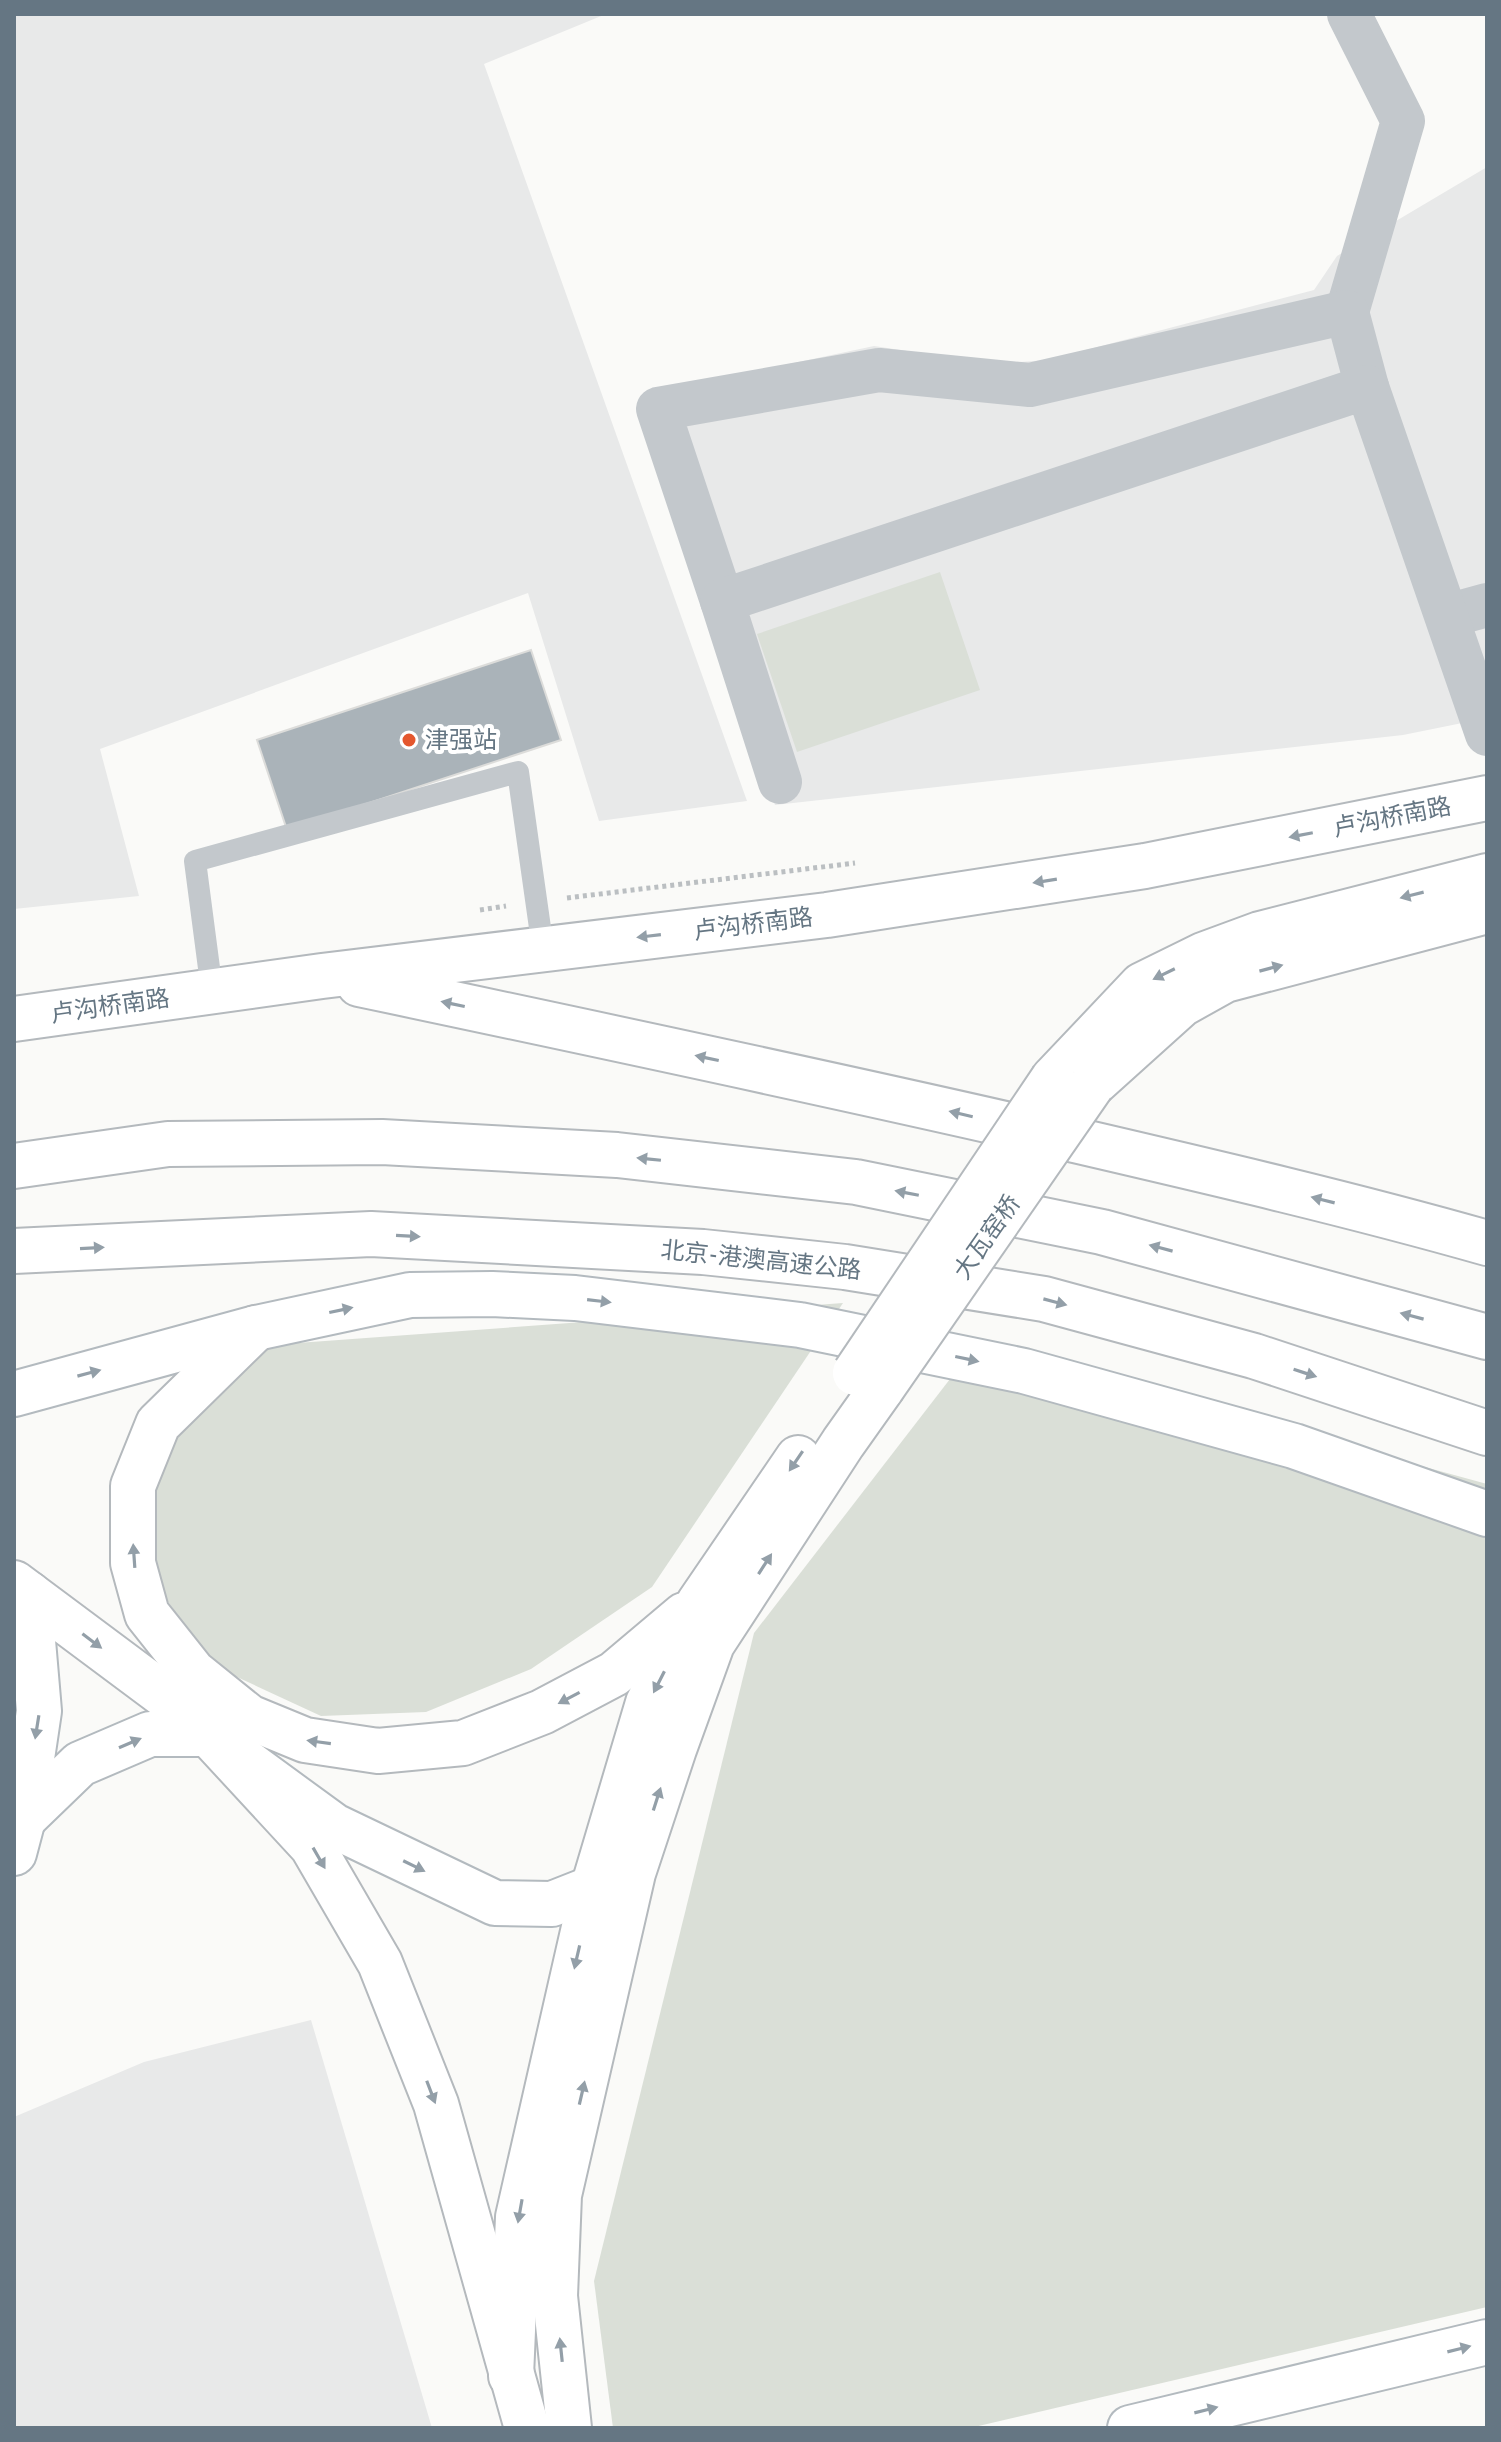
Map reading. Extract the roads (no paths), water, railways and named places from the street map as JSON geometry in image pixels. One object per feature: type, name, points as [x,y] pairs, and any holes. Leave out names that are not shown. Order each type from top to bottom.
[{"type":"main road","name":"卢沟桥南路","points":[[14,1019],[322,976],[827,915],[1145,866],[1487,798]]},
{"type":"main road","points":[[1072,1082],[1142,985],[1203,955],[1260,934],[1487,876]]},
{"type":"main road","points":[[1072,1082],[1182,1004],[1225,980],[1487,911]]},
{"type":"main road","points":[[322,976],[834,1085],[1185,1165],[1487,1243]]},
{"type":"main road","name":"大瓦窑桥","points":[[869,1381],[1072,1082]]},
{"type":"main road","points":[[14,1166],[168,1144],[382,1142],[617,1155],[856,1182],[1102,1232],[1487,1337]]},
{"type":"main road","points":[[1399,1218],[1487,1229]]},
{"type":"main road","name":"北京-港澳高速公路","points":[[14,1251],[371,1234],[703,1252],[845,1267],[1044,1299],[1254,1356],[1487,1433]]},
{"type":"main road","points":[[14,1394],[256,1328],[410,1295],[492,1294],[575,1298],[800,1325],[1024,1371],[1294,1446],[1487,1514]]},
{"type":"main road","points":[[256,1328],[158,1424],[133,1486],[133,1563],[147,1614],[193,1672],[249,1717],[305,1740],[378,1751],[463,1743],[542,1712],[614,1674],[699,1603]]},
{"type":"main road","points":[[569,2428],[555,2296],[559,2195],[613,1880],[648,1703],[699,1603],[869,1381]]},
{"type":"main road","points":[[511,2376],[518,2217],[613,1880],[674,1749],[712,1644],[843,1443],[869,1381]]},
{"type":"main road","points":[[22,1588],[191,1715],[312,1846],[380,1963],[436,2104],[527,2428]]},
{"type":"main road","points":[[18,1836],[39,1711],[22,1588]]},
{"type":"main road","points":[[18,1836],[80,1764],[150,1734],[208,1734],[334,1826],[495,1903],[552,1904],[613,1880]]},
{"type":"main road","points":[[1130,2428],[1487,2342]]},
{"type":"street","points":[[1349,14],[1403,121],[1347,312],[1367,387],[1467,611],[1487,734]]},
{"type":"street","points":[[780,782],[658,409],[879,370],[1030,385],[1347,312]]},
{"type":"street","points":[[722,601],[1367,387]]},
{"type":"lane","points":[[212,991],[195,861],[518,772],[543,949]]},
{"type":"place","name":"津强站","points":[[409,740]]}]
